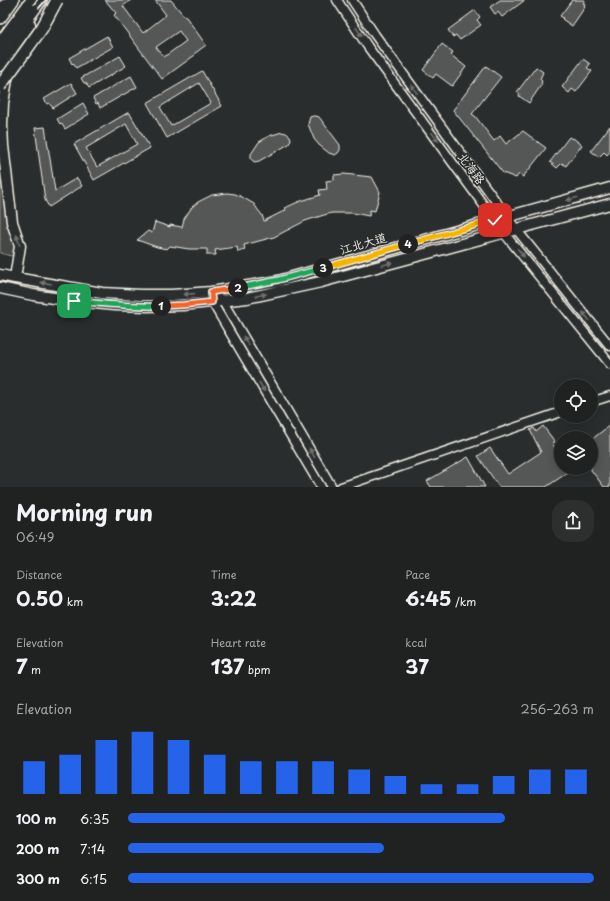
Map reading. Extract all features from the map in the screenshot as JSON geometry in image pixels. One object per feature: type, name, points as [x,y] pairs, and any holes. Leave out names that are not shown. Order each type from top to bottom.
[{"type":"highway","points":[[0,18],[13,0]]},
{"type":"highway","points":[[0,42],[32,0]]},
{"type":"highway","points":[[0,56],[41,0]]},
{"type":"highway","points":[[0,74],[56,0]]},
{"type":"highway","points":[[0,86],[42,28],[56,0]]},
{"type":"main road","points":[[0,8],[13,0]]},
{"type":"main road","points":[[0,34],[25,0]]},
{"type":"main road","points":[[0,66],[47,0]]},
{"type":"main road","points":[[12,50],[3,103],[2,125],[12,222],[20,246],[15,278]]},
{"type":"main road","name":"江北大道","points":[[0,288],[33,295],[114,305],[183,305],[215,298],[610,188]]},
{"type":"main road","name":"江北大道","points":[[0,275],[102,293],[248,298],[321,282],[610,204]]},
{"type":"street","name":"北海路","points":[[337,0],[368,47],[504,233],[610,364]]},
{"type":"street","name":"北海路","points":[[352,0],[375,35],[507,217],[610,346]]},
{"type":"street","points":[[215,298],[321,487]]},
{"type":"street","points":[[215,298],[332,487]]},
{"type":"street","points":[[598,400],[610,396]]},
{"type":"street","points":[[341,487],[554,414]]},
{"type":"shaded area","points":[[0,150],[17,246],[16,252],[11,256],[0,253]]},
{"type":"building","points":[[105,0],[131,0],[123,6],[143,33],[166,15],[155,0],[171,0],[186,17],[206,45],[162,79],[114,15],[116,13]],"holes":[[[179,31],[186,41],[164,57],[156,47]]]},
{"type":"building","points":[[500,0],[525,0],[502,17],[498,12],[495,14],[490,7]]},
{"type":"building","points":[[572,0],[585,0],[583,3],[585,4],[585,7],[572,26],[560,16]]},
{"type":"building","points":[[475,10],[480,17],[477,20],[481,25],[460,40],[456,35],[453,37],[448,30]]},
{"type":"building","points":[[107,36],[113,47],[76,68],[73,63],[72,64],[69,58]]},
{"type":"building","points":[[442,44],[453,52],[451,55],[466,67],[452,86],[436,74],[433,78],[423,70]]},
{"type":"building","points":[[120,56],[126,66],[89,88],[86,83],[84,83],[81,78]]},
{"type":"building","points":[[583,59],[590,64],[587,68],[592,71],[576,92],[572,89],[569,93],[562,87]]},
{"type":"building","points":[[486,66],[501,77],[472,114],[494,141],[500,136],[506,144],[523,131],[546,148],[523,177],[519,174],[516,178],[503,173],[453,110]]},
{"type":"building","points":[[536,67],[543,72],[540,79],[542,84],[529,103],[519,96],[520,94],[517,92]]},
{"type":"building","points":[[202,71],[222,106],[167,138],[147,103]],"holes":[[[199,83],[211,103],[171,126],[160,107]]]},
{"type":"building","points":[[131,76],[137,87],[100,108],[98,103],[96,104],[93,98]]},
{"type":"building","points":[[71,83],[77,93],[53,108],[49,103],[47,104],[44,99]]},
{"type":"building","points":[[83,103],[89,114],[65,129],[57,119]]},
{"type":"building","points":[[129,112],[150,148],[94,180],[74,144]],"holes":[[[126,124],[137,144],[97,167],[86,148]]]},
{"type":"building","points":[[310,117],[319,117],[340,145],[340,150],[335,155],[329,153],[314,139],[308,124]]},
{"type":"building","points":[[610,126],[610,151],[607,155],[604,152],[599,157],[591,151]]},
{"type":"building","points":[[45,127],[55,191],[77,178],[82,186],[49,207],[45,200],[35,128]]},
{"type":"building","points":[[282,132],[290,136],[291,139],[289,144],[259,161],[255,162],[251,159],[251,154],[259,142],[269,136]]},
{"type":"building","points":[[569,137],[572,139],[573,138],[582,145],[566,166],[562,163],[557,168],[550,162]]},
{"type":"building","points":[[344,174],[372,177],[380,192],[375,211],[370,210],[369,216],[353,213],[332,213],[324,215],[305,221],[274,237],[244,245],[245,250],[238,252],[237,247],[215,250],[216,255],[207,255],[207,249],[189,249],[170,246],[167,249],[137,240],[148,231],[152,233],[155,222],[170,227],[170,225],[182,227],[184,219],[192,207],[198,202],[212,195],[227,193],[242,197],[254,204],[262,215],[264,221],[286,210],[285,208],[320,195],[319,190],[327,189],[326,181],[334,180],[334,175]]},
{"type":"building","points":[[610,425],[610,487],[604,487],[595,475],[598,475],[598,434]]},
{"type":"building","points":[[543,426],[554,441],[552,443],[554,446],[554,475],[564,475],[546,487],[499,487],[478,456],[490,448],[508,474],[541,452],[530,430],[534,428],[536,432]]},
{"type":"building","points":[[468,457],[485,487],[431,487],[427,481]]},
{"type":"railway","points":[[34,4],[37,0]]},
{"type":"railway","points":[[39,8],[46,0]]},
{"type":"route","points":[[74,301],[114,305],[148,306],[212,302],[211,292],[278,280],[495,220]]}]
